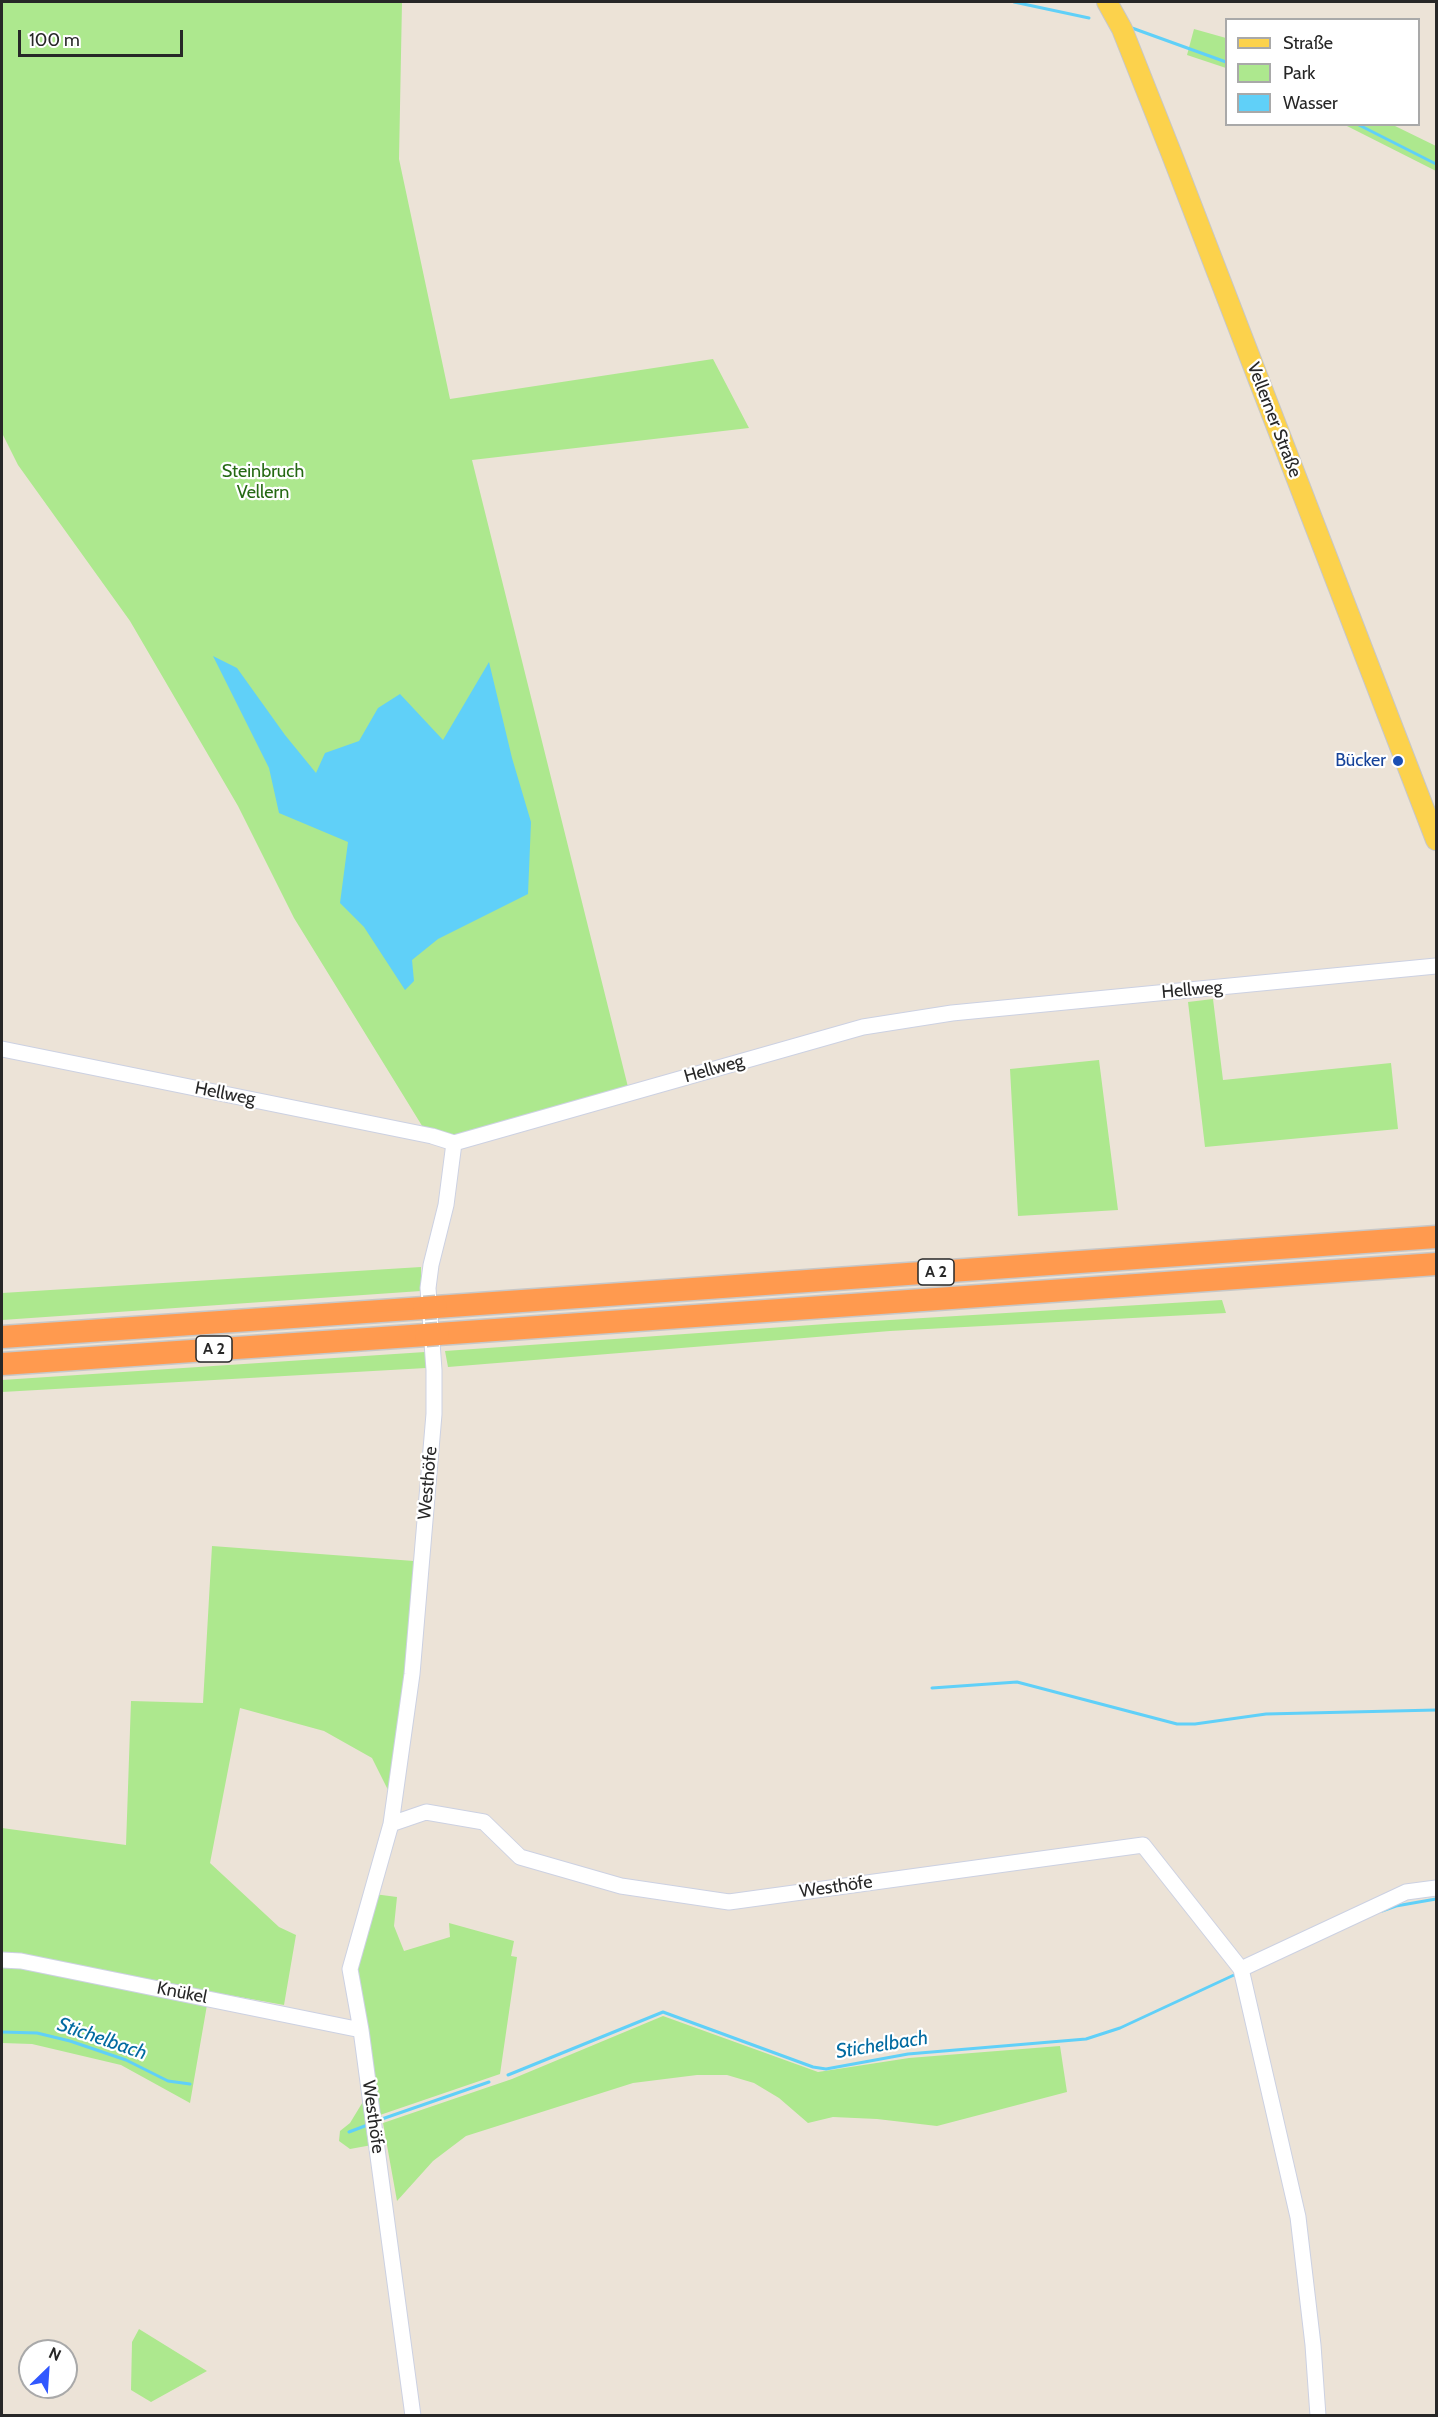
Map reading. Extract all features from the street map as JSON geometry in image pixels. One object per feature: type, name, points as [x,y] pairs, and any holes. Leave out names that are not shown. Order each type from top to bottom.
[{"type":"highway","name":"A 2","points":[[2,1337],[1437,1237]]},
{"type":"highway","name":"A 2","points":[[2,1364],[1437,1264]]},
{"type":"main road","name":"Vellerner Straße","points":[[1107,2],[1122,29],[1172,155],[1437,840]]},
{"type":"street","name":"Hellweg","points":[[2,1049],[432,1136],[454,1143],[863,1027],[952,1013],[1437,966]]},
{"type":"street","name":"Westhöfe","points":[[413,2415],[361,2030],[350,1969],[391,1824],[412,1674],[434,1414],[434,1370],[428,1288],[431,1265],[446,1205],[454,1143]]},
{"type":"street","name":"Westhöfe","points":[[391,1824],[426,1812],[484,1822],[520,1857],[621,1886],[729,1902],[1143,1845],[1241,1969]]},
{"type":"street","points":[[1318,2415],[1313,2345],[1298,2217],[1241,1969],[1407,1892],[1437,1888]]},
{"type":"street","name":"Knükel","points":[[2,1960],[21,1961],[361,2030]]},
{"type":"green space","name":"Steinbruch Vellern","points":[[2,2],[402,2],[399,159],[450,399],[713,359],[749,428],[472,460],[628,1087],[454,1143],[424,1129],[294,918],[238,806],[130,621],[18,465],[2,433]]},
{"type":"green space","points":[[1194,29],[1225,38],[1225,68],[1187,55]]},
{"type":"green space","points":[[1347,126],[1395,126],[1436,146],[1436,171]]},
{"type":"green space","points":[[1213,999],[1223,1080],[1391,1063],[1398,1129],[1205,1147],[1188,1002]]},
{"type":"green space","points":[[1099,1060],[1118,1210],[1018,1216],[1010,1069]]},
{"type":"green space","points":[[421,1267],[421,1291],[2,1320],[2,1293]]},
{"type":"green space","points":[[1222,1300],[1226,1313],[890,1331],[448,1367],[445,1351],[840,1323]]},
{"type":"green space","points":[[425,1352],[426,1368],[2,1392],[2,1380]]},
{"type":"green space","points":[[212,1546],[414,1561],[404,1690],[390,1794],[372,1758],[324,1731],[240,1708],[210,1863],[279,1927],[296,1935],[284,2005],[2,1954],[2,1828],[126,1845],[131,1701],[203,1703]]},
{"type":"green space","points":[[374,1894],[397,1897],[394,1926],[404,1951],[450,1937],[449,1923],[514,1941],[511,1956],[517,1957],[500,2074],[380,2115],[356,1970]]},
{"type":"green space","points":[[2,1966],[18,1967],[207,2005],[190,2103],[121,2065],[32,2044],[2,2043]]},
{"type":"green space","points":[[663,2016],[818,2072],[909,2058],[1060,2046],[1067,2092],[937,2126],[877,2119],[833,2117],[808,2123],[779,2098],[754,2083],[727,2075],[697,2075],[633,2083],[466,2136],[433,2161],[397,2201],[383,2123],[512,2079]]},
{"type":"green space","points":[[364,2100],[372,2145],[350,2149],[339,2141],[340,2131],[350,2123]]},
{"type":"green space","points":[[139,2329],[207,2371],[151,2402],[131,2390],[132,2342]]},
{"type":"water","points":[[213,656],[237,668],[285,735],[316,773],[325,753],[359,741],[378,708],[400,694],[443,740],[489,662],[512,758],[531,822],[528,894],[438,939],[412,960],[414,981],[405,990],[364,927],[340,903],[348,842],[279,813],[269,768]]},
{"type":"waterway","points":[[1014,2],[1089,18]]},
{"type":"waterway","points":[[1132,28],[1225,62]]},
{"type":"waterway","points":[[1361,126],[1436,164]]},
{"type":"waterway","points":[[932,1688],[1017,1682],[1177,1724],[1195,1724],[1266,1714],[1436,1710]]},
{"type":"waterway","name":"Stichelbach","points":[[1382,1911],[1396,1906],[1436,1899]]},
{"type":"waterway","name":"Stichelbach","points":[[508,2075],[663,2012],[813,2067],[826,2069],[908,2054],[1086,2039],[1120,2028],[1234,1975]]},
{"type":"waterway","name":"Stichelbach","points":[[2,2032],[37,2033],[70,2041],[126,2060],[168,2081],[190,2084]]},
{"type":"waterway","name":"Stichelbach","points":[[379,2120],[489,2082]]},
{"type":"waterway","name":"Stichelbach","points":[[349,2132],[370,2124]]},
{"type":"place","name":"Bücker","points":[[1398,761]]}]
